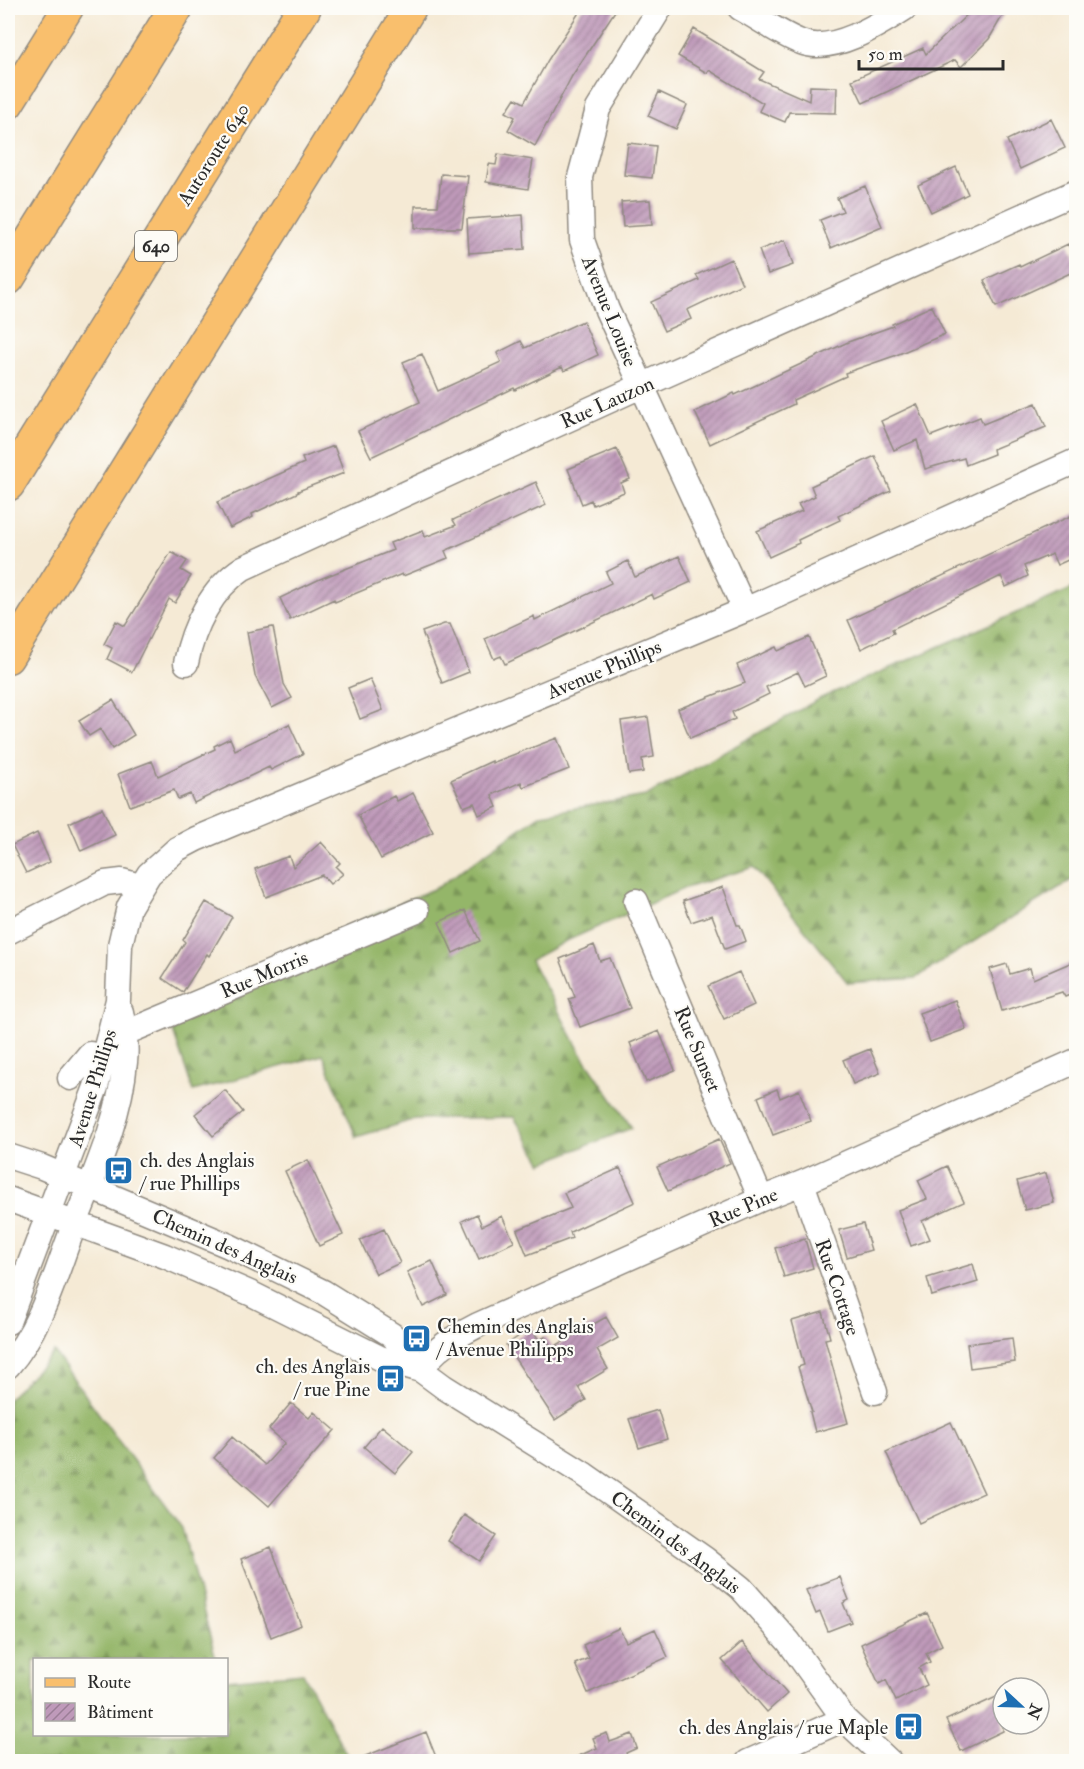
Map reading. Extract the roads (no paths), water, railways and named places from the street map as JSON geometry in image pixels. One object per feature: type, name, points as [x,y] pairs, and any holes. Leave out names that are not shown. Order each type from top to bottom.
[{"type":"highway","points":[[8,278],[176,8]]},
{"type":"highway","name":"Autoroute 640","points":[[8,484],[304,8]]},
{"type":"main road","points":[[8,104],[68,8]]},
{"type":"main road","points":[[8,657],[411,8]]},
{"type":"street","name":"Avenue Louise","points":[[660,8],[598,109],[580,177],[582,240],[607,310],[745,610]]},
{"type":"street","points":[[740,8],[803,43],[827,46],[877,25],[905,8]]},
{"type":"street","name":"Rue Lauzon","points":[[186,663],[196,628],[211,600],[224,582],[243,568],[641,386],[1077,192]]},
{"type":"street","name":"Avenue Phillips","points":[[8,1366],[26,1342],[37,1322],[118,1104],[116,1046],[122,934],[129,907],[140,886],[166,858],[196,839],[745,610],[1077,461]]},
{"type":"street","points":[[8,932],[105,884],[122,881],[140,886]]},
{"type":"street","name":"Rue Sunset","points":[[636,900],[761,1198]]},
{"type":"street","name":"Rue Morris","points":[[70,1078],[90,1054],[116,1046],[417,911]]},
{"type":"street","name":"Avenue Phillips","points":[[8,1322],[47,1214],[116,1046]]},
{"type":"street","name":"Rue Pine","points":[[421,1370],[440,1346],[478,1325],[761,1198],[1077,1061]]},
{"type":"street","name":"Chemin des Anglais","points":[[8,1156],[63,1176],[230,1246],[323,1292],[392,1335],[421,1370],[444,1387],[585,1475],[705,1559],[741,1588],[789,1642],[844,1719],[890,1761]]},
{"type":"street","name":"Rue Cottage","points":[[802,1182],[875,1392]]},
{"type":"street","name":"Chemin des Anglais","points":[[8,1199],[165,1256],[252,1294],[380,1358],[421,1370]]},
{"type":"street","points":[[747,1761],[844,1719]]},
{"type":"place","name":"ch. des Anglais / rue Phillips","points":[[119,1171]]},
{"type":"place","name":"Chemin des Anglais / Avenue Philipps","points":[[416,1338]]},
{"type":"place","name":"ch. des Anglais / rue Pine","points":[[391,1378]]},
{"type":"place","name":"ch. des Anglais / rue Maple","points":[[909,1727]]}]
